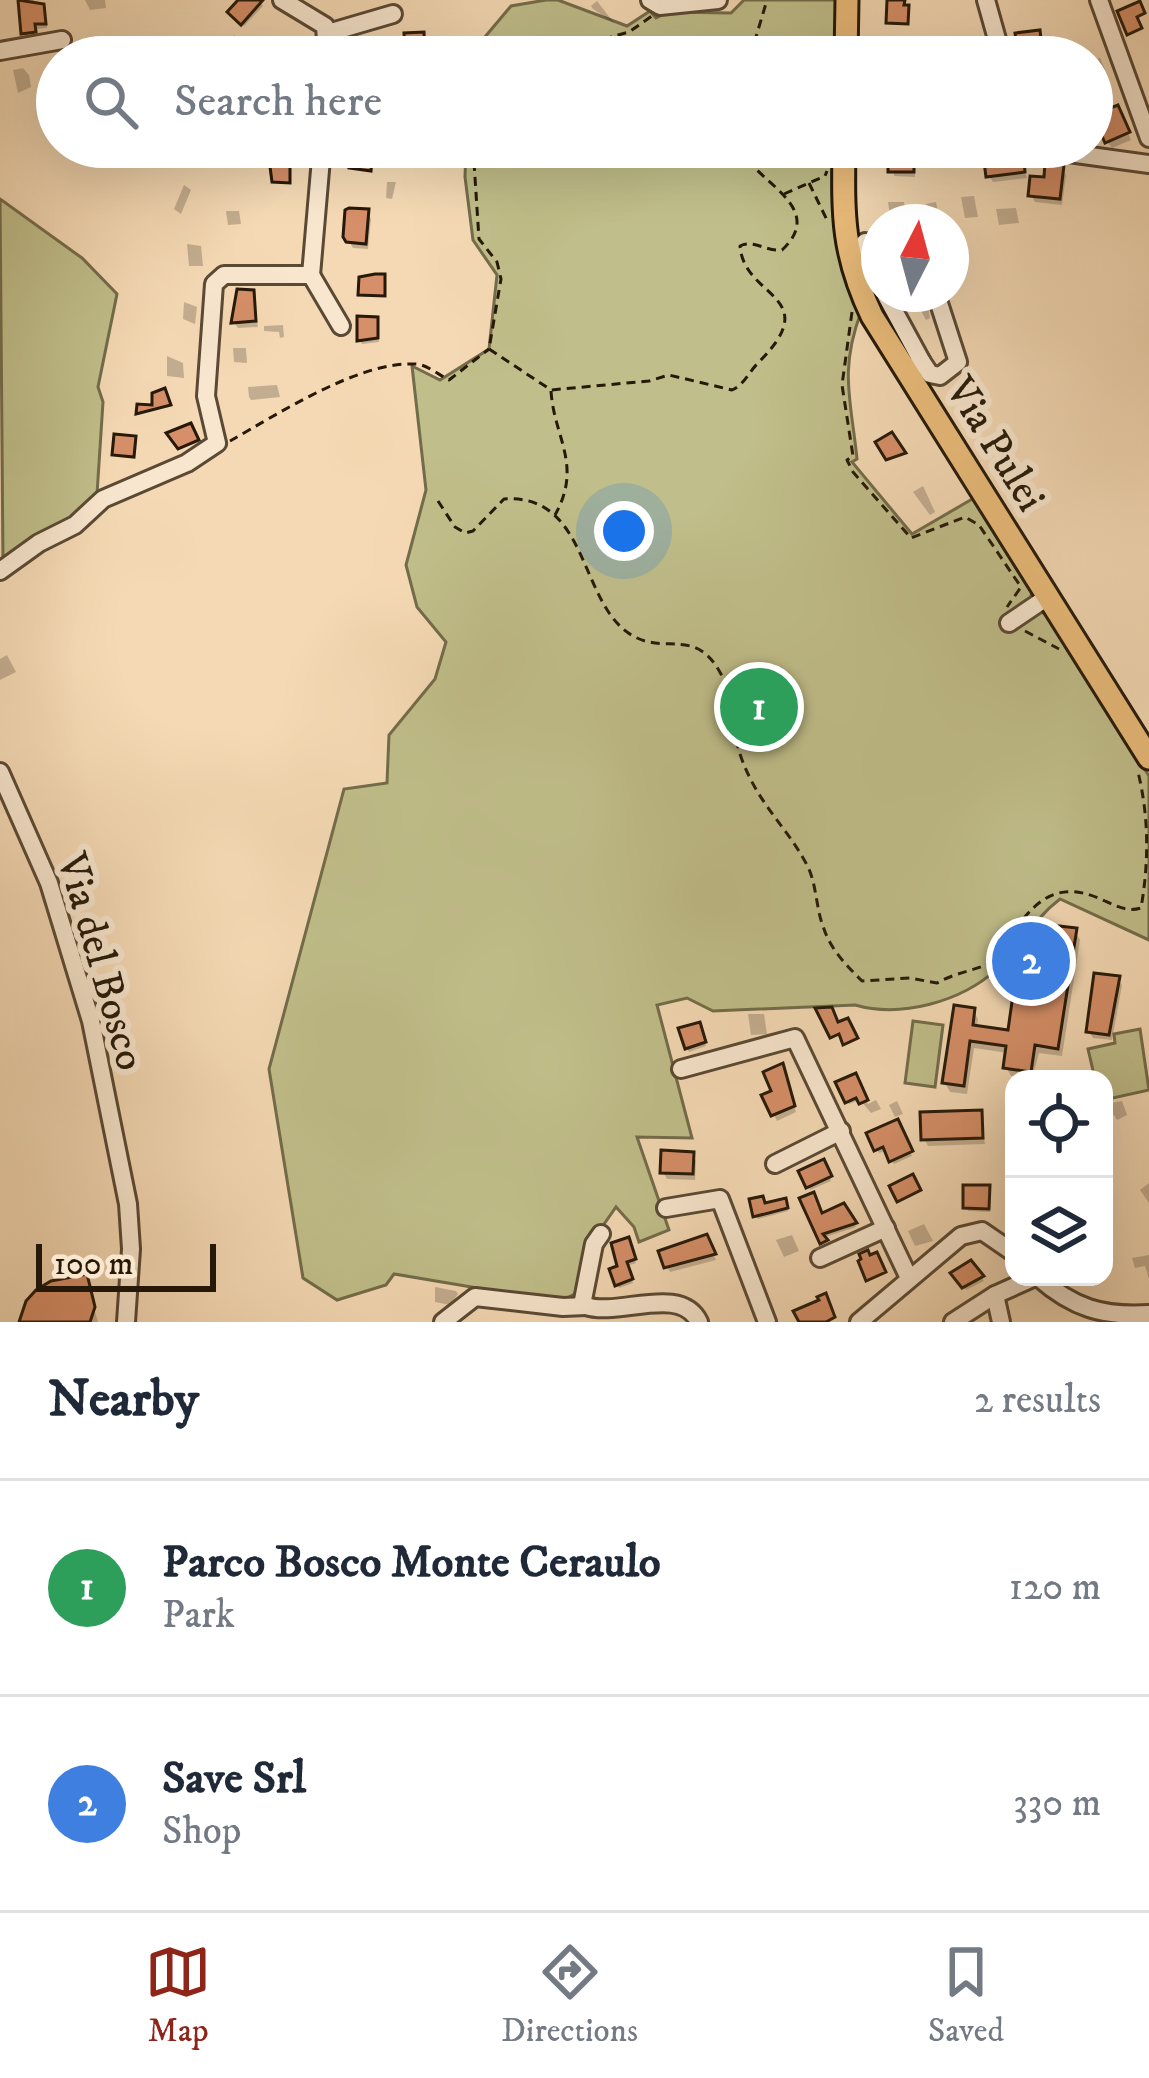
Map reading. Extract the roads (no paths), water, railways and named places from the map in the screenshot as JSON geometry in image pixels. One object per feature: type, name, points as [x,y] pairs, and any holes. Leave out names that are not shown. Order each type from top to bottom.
[{"type":"main road","points":[[846,36],[847,0]]},
{"type":"main road","name":"Via Pulei","points":[[844,168],[850,266],[872,316],[914,367],[1143,763]]},
{"type":"street","points":[[282,0],[319,22],[328,36]]},
{"type":"street","points":[[655,3],[718,0]]},
{"type":"street","points":[[986,0],[996,36]]},
{"type":"street","points":[[1099,0],[1112,36]]},
{"type":"street","points":[[328,33],[393,14]]},
{"type":"street","points":[[1113,39],[1149,138]]},
{"type":"street","points":[[0,50],[36,44]]},
{"type":"street","points":[[1113,161],[1149,164]]},
{"type":"street","points":[[320,168],[310,275],[341,326]]},
{"type":"street","points":[[0,571],[74,525],[104,499],[187,463],[217,443],[206,396],[217,278],[310,275]]},
{"type":"street","points":[[892,312],[914,367],[940,376],[958,362],[942,312]]},
{"type":"street","points":[[1010,623],[1046,598]]},
{"type":"street","name":"Via del Bosco","points":[[2,778],[49,883],[82,986],[122,1175],[131,1249],[126,1322]]},
{"type":"street","points":[[681,1069],[794,1038],[909,1278]]},
{"type":"street","points":[[775,1164],[841,1131]]},
{"type":"street","points":[[666,1208],[720,1199],[767,1322]]},
{"type":"street","points":[[820,1258],[886,1228]]},
{"type":"street","points":[[859,1322],[971,1232],[992,1235],[1005,1246]]},
{"type":"street","points":[[586,1306],[583,1300],[601,1234]]},
{"type":"street","points":[[953,1322],[1016,1286]]},
{"type":"street","points":[[1050,1286],[1084,1309],[1119,1319],[1149,1314]]},
{"type":"street","points":[[995,1295],[1001,1322]]},
{"type":"street","points":[[443,1322],[475,1297],[613,1310],[670,1304],[688,1308],[699,1322]]},
{"type":"place","name":"Parco Bosco Monte Ceraulo","points":[[759,707]]},
{"type":"place","name":"Save Srl","points":[[1031,961]]}]
